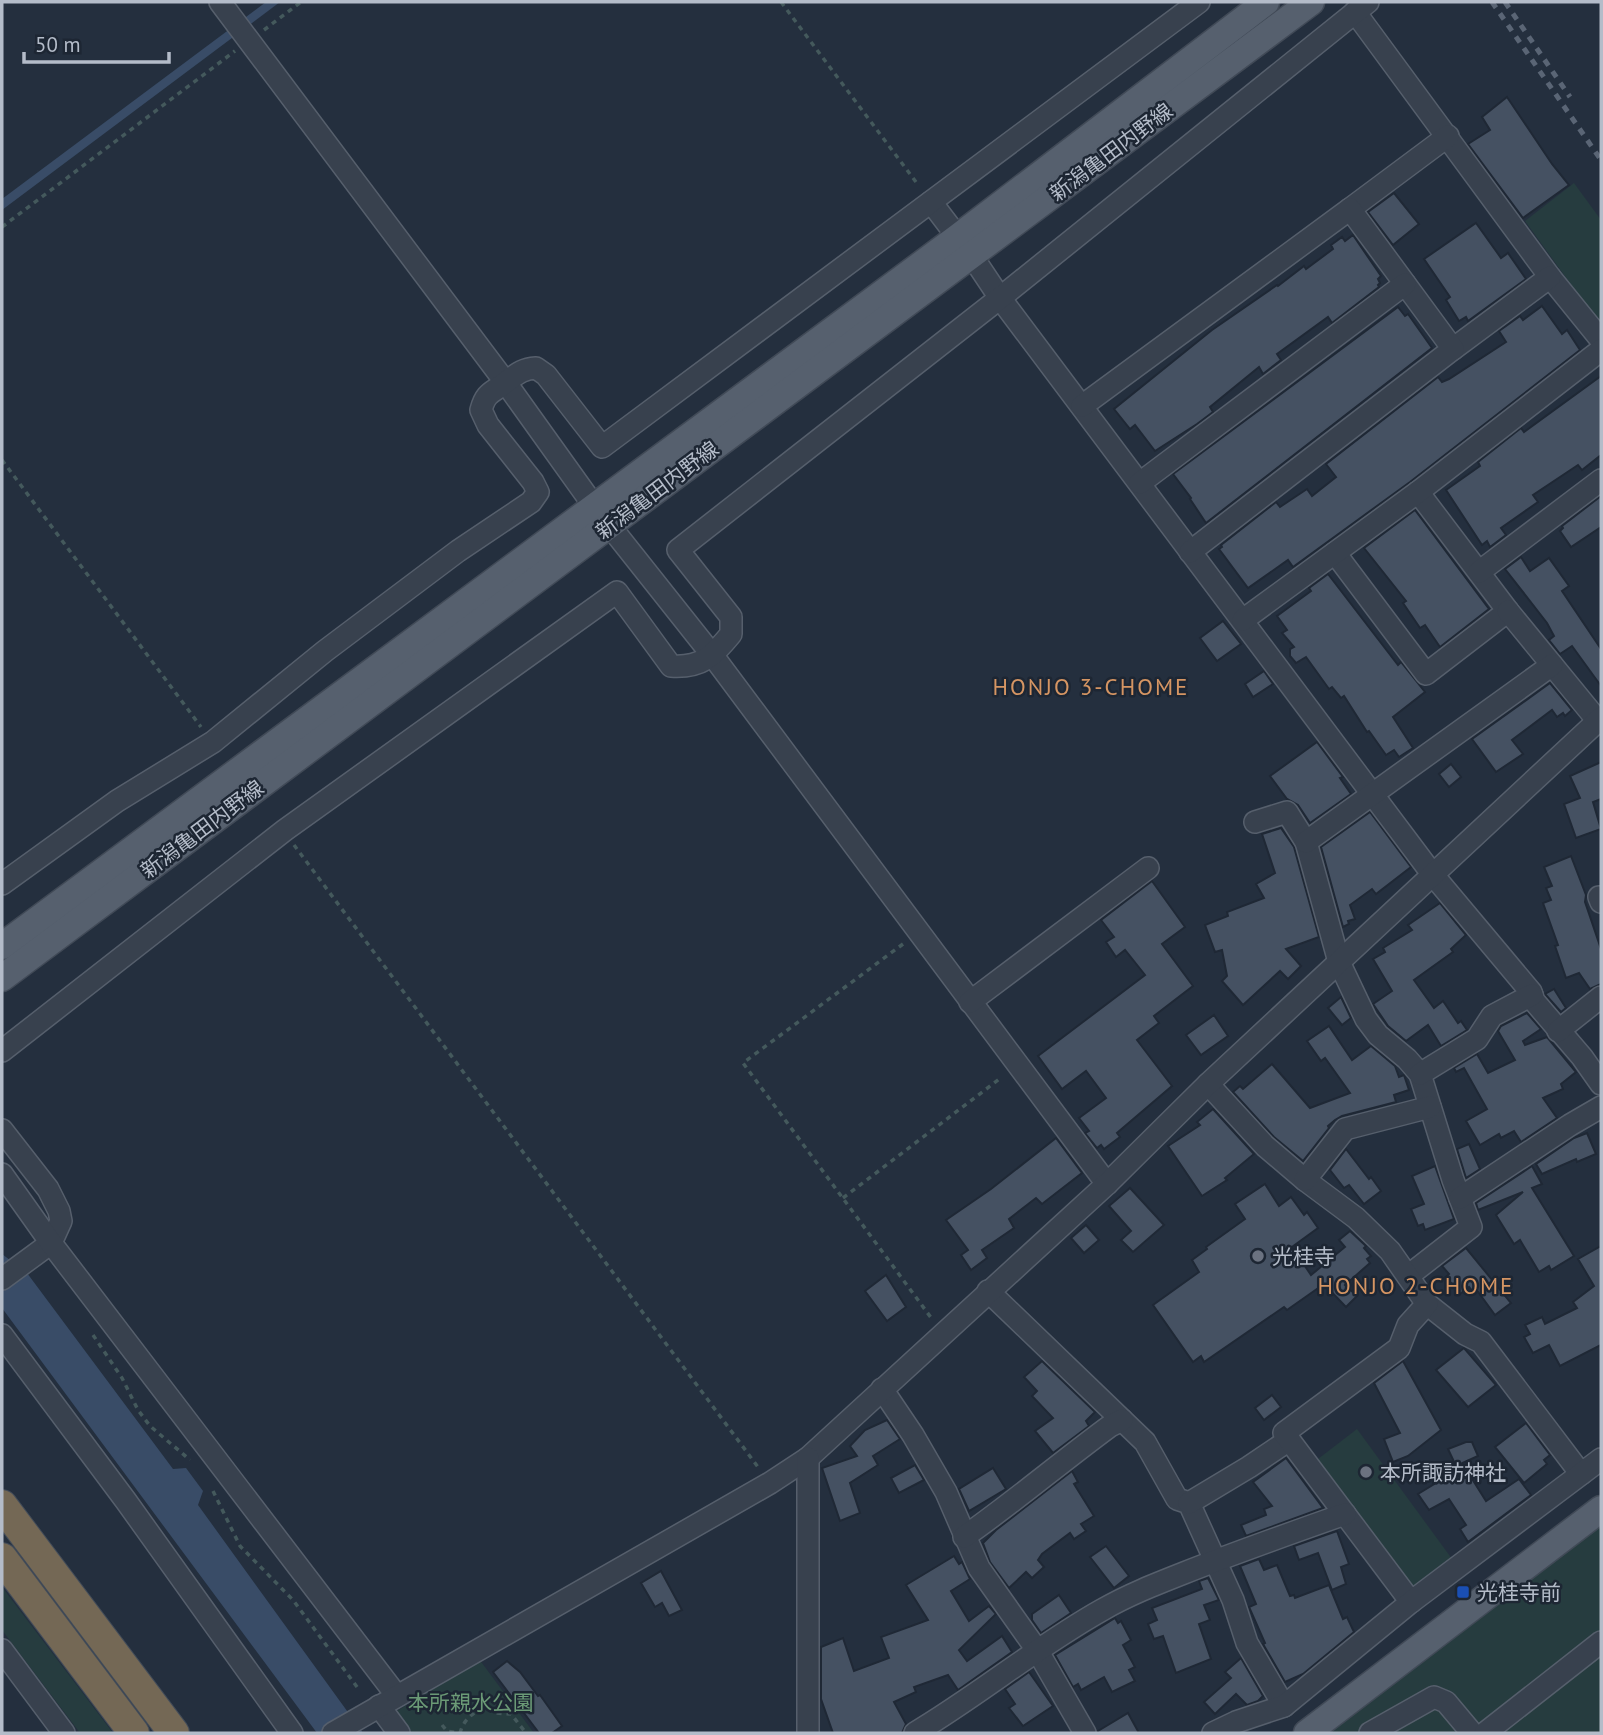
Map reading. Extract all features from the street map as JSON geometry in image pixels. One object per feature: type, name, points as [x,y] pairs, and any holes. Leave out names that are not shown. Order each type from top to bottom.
[{"type":"highway","points":[[2,1505],[174,1733]]},
{"type":"highway","points":[[2,1558],[134,1733]]},
{"type":"main road","name":"新潟亀田内野線","points":[[965,247],[1266,2]]},
{"type":"main road","name":"新潟亀田内野線","points":[[2,946],[601,516],[965,247],[1311,2]]},
{"type":"main road","name":"新潟亀田内野線","points":[[2,978],[601,516]]},
{"type":"main road","points":[[1307,1733],[1601,1509]]},
{"type":"street","points":[[220,2],[506,383],[601,516],[713,656],[1107,1184]]},
{"type":"street","points":[[2,884],[117,801],[213,742],[325,651],[458,551],[531,502],[538,492],[533,482],[488,425],[481,410],[485,397],[514,374],[536,368],[546,375],[601,447],[1199,2]]},
{"type":"street","points":[[2,1051],[285,830],[617,592],[671,666],[686,667],[713,656],[731,634],[731,617],[678,551],[1000,299],[1362,7],[1448,136],[1550,277],[1601,340]]},
{"type":"street","points":[[1082,406],[1448,136]]},
{"type":"street","points":[[931,202],[1000,299],[1433,874],[1558,1031],[1582,1056],[1601,1084]]},
{"type":"street","points":[[1350,209],[1453,349]]},
{"type":"street","points":[[1190,552],[1550,277]]},
{"type":"street","points":[[1140,483],[1405,284]]},
{"type":"street","points":[[1243,620],[1418,492],[1601,350]]},
{"type":"street","points":[[1479,572],[1601,480]]},
{"type":"street","points":[[333,1733],[770,1483],[808,1458],[1107,1184],[1208,1084],[1600,720],[1508,611],[1418,492]]},
{"type":"street","points":[[1335,552],[1426,674],[1508,611]]},
{"type":"street","points":[[1306,842],[1552,665]]},
{"type":"street","points":[[1255,822],[1286,812],[1306,842],[1339,962],[1366,1019],[1378,1035],[1407,1059],[1420,1074],[1471,1227],[1408,1276]]},
{"type":"street","points":[[971,1002],[1148,868]]},
{"type":"street","points":[[1420,1074],[1477,1039],[1492,1016],[1532,995]]},
{"type":"street","points":[[1558,1031],[1601,997]]},
{"type":"street","points":[[1208,1084],[1265,1146],[1356,1218],[1390,1251],[1427,1304],[1465,1334],[1481,1342],[1581,1474]]},
{"type":"street","points":[[1305,1180],[1345,1129],[1430,1107]]},
{"type":"street","points":[[1460,1198],[1601,1107]]},
{"type":"street","points":[[2,1130],[48,1189],[61,1221],[51,1243],[2,1279]]},
{"type":"street","points":[[2,1174],[388,1701],[399,1733]]},
{"type":"street","points":[[988,1291],[1145,1442],[1177,1499],[1189,1503],[1233,1600],[1247,1643],[1284,1706]]},
{"type":"street","points":[[1411,1602],[1284,1433],[1399,1348],[1408,1325],[1427,1304]]},
{"type":"street","points":[[2,1335],[292,1733]]},
{"type":"street","points":[[883,1389],[913,1434],[946,1492],[979,1568],[1037,1650],[1085,1733]]},
{"type":"street","points":[[964,1537],[1110,1426],[1122,1420]]},
{"type":"street","points":[[1189,1503],[1289,1440]]},
{"type":"street","points":[[808,1458],[808,1733]]},
{"type":"street","points":[[1213,1733],[1236,1722],[1284,1706],[1411,1602],[1601,1459]]},
{"type":"street","points":[[915,1733],[1102,1609],[1215,1561],[1345,1514]]},
{"type":"street","points":[[1485,1733],[1601,1642]]},
{"type":"street","points":[[2,1650],[64,1733]]},
{"type":"street","points":[[1370,1733],[1434,1697],[1446,1702],[1472,1733]]},
{"type":"path","points":[[2,227],[301,2]]},
{"type":"path","points":[[781,2],[931,202]]},
{"type":"path","points":[[2,460],[213,742]]},
{"type":"path","points":[[285,830],[770,1483]]},
{"type":"path","points":[[918,932],[743,1063],[943,1333]]},
{"type":"path","points":[[843,1198],[1018,1065]]},
{"type":"path","points":[[90,1331],[106,1352],[144,1418],[192,1462]]},
{"type":"path","points":[[210,1484],[240,1546],[271,1574],[293,1600],[360,1691]]},
{"type":"path","points":[[442,1725],[447,1731],[459,1733],[465,1721],[480,1708],[488,1707],[495,1713],[511,1714],[526,1733]]},
{"type":"green space","points":[[1574,183],[1601,220],[1601,326],[1525,221]]},
{"type":"green space","points":[[1357,1429],[1455,1563],[1416,1592],[1318,1459]]},
{"type":"green space","points":[[1601,1518],[1601,1733],[1320,1733]]},
{"type":"green space","points":[[2,1587],[113,1733],[80,1733],[2,1630]]},
{"type":"green space","name":"本所親水公園","points":[[479,1659],[534,1733],[412,1733],[397,1711]]},
{"type":"water","points":[[266,2],[280,2],[2,210],[2,199]]},
{"type":"water","points":[[2,1254],[27,1273],[173,1469],[186,1468],[203,1491],[198,1505],[363,1733],[317,1733],[2,1308]]},
{"type":"building","points":[[1507,97],[1569,185],[1523,218],[1468,144],[1490,130],[1482,117]]},
{"type":"building","points":[[1394,193],[1419,224],[1393,245],[1368,212]]},
{"type":"building","points":[[1476,223],[1501,258],[1508,253],[1526,279],[1468,321],[1466,317],[1459,321],[1446,300],[1450,297],[1424,259]]},
{"type":"building","points":[[1353,235],[1381,276],[1378,279],[1379,287],[1332,323],[1328,317],[1277,354],[1281,360],[1263,374],[1259,367],[1210,407],[1213,412],[1197,424],[1155,451],[1135,425],[1130,429],[1114,409],[1212,330],[1304,266],[1306,269],[1333,249],[1331,245],[1342,237],[1345,241]]},
{"type":"building","points":[[1542,306],[1562,334],[1567,330],[1580,350],[1410,482],[1293,567],[1288,560],[1248,588],[1219,549],[1221,545],[1276,502],[1280,507],[1307,489],[1312,496],[1336,477],[1326,464],[1438,377],[1442,382],[1449,379],[1506,342],[1499,331],[1520,316],[1523,320]]},
{"type":"building","points":[[1398,307],[1405,316],[1408,314],[1432,348],[1206,523],[1173,474]]},
{"type":"building","points":[[1601,376],[1601,455],[1582,470],[1578,465],[1533,495],[1538,502],[1501,528],[1506,535],[1490,547],[1487,541],[1482,545],[1446,490],[1480,466],[1478,462],[1521,428],[1524,432]]},
{"type":"building","points":[[1601,496],[1601,527],[1571,547],[1560,531],[1562,526]]},
{"type":"building","points":[[1415,510],[1489,609],[1440,647],[1425,625],[1420,628],[1403,603],[1406,601],[1364,548]]},
{"type":"building","points":[[1521,557],[1530,571],[1549,558],[1569,586],[1562,591],[1601,649],[1601,686],[1572,646],[1560,654],[1549,640],[1554,636],[1547,623],[1505,569]]},
{"type":"building","points":[[1328,574],[1398,665],[1401,662],[1425,692],[1393,717],[1413,748],[1399,757],[1394,750],[1386,755],[1369,731],[1367,732],[1344,696],[1341,698],[1332,687],[1329,689],[1306,657],[1296,663],[1290,656],[1290,649],[1294,647],[1282,633],[1287,630],[1277,616],[1311,591],[1309,588]]},
{"type":"building","points":[[1223,621],[1241,644],[1217,661],[1200,638]]},
{"type":"building","points":[[1264,671],[1273,684],[1253,697],[1245,684]]},
{"type":"building","points":[[1550,683],[1572,710],[1565,716],[1563,713],[1557,717],[1552,710],[1512,740],[1523,754],[1496,772],[1472,739]]},
{"type":"building","points":[[1317,742],[1343,777],[1340,778],[1351,794],[1310,823],[1298,805],[1287,799],[1270,776]]},
{"type":"building","points":[[1601,762],[1601,799],[1593,802],[1601,829],[1576,838],[1564,804],[1580,798],[1570,776]]},
{"type":"building","points":[[1451,764],[1461,777],[1449,787],[1439,774]]},
{"type":"building","points":[[1370,812],[1411,867],[1376,894],[1372,889],[1350,905],[1355,919],[1348,921],[1349,924],[1343,927],[1321,847]]},
{"type":"building","points":[[1281,828],[1294,847],[1319,937],[1286,949],[1301,966],[1288,979],[1280,971],[1243,1005],[1222,981],[1227,976],[1222,950],[1215,952],[1205,925],[1228,916],[1227,912],[1264,898],[1256,884],[1275,873],[1262,834]]},
{"type":"building","points":[[1571,856],[1586,895],[1585,902],[1601,949],[1601,984],[1590,989],[1579,973],[1566,978],[1543,903],[1551,900],[1546,888],[1552,886],[1544,867]]},
{"type":"building","points":[[1152,881],[1185,927],[1162,944],[1193,986],[1154,1016],[1159,1023],[1137,1040],[1172,1086],[1117,1133],[1120,1137],[1104,1149],[1101,1145],[1097,1148],[1085,1133],[1089,1131],[1079,1118],[1106,1098],[1086,1071],[1062,1089],[1038,1056],[1145,975],[1125,950],[1116,957],[1106,942],[1114,937],[1101,920]]},
{"type":"building","points":[[1440,903],[1466,935],[1451,949],[1453,952],[1414,980],[1434,1008],[1443,1001],[1458,1023],[1461,1021],[1467,1030],[1441,1046],[1428,1025],[1406,1041],[1388,1026],[1373,1004],[1392,991],[1373,959],[1385,952],[1383,948],[1412,930],[1408,925]]},
{"type":"building","points":[[1554,989],[1566,1008],[1561,1012],[1545,994]]},
{"type":"building","points":[[1341,997],[1351,1018],[1342,1025],[1328,1008]]},
{"type":"building","points":[[1527,1013],[1541,1029],[1523,1041],[1525,1045],[1547,1037],[1576,1072],[1561,1084],[1563,1089],[1543,1098],[1557,1118],[1521,1142],[1514,1131],[1501,1138],[1499,1134],[1480,1145],[1466,1121],[1487,1109],[1464,1068],[1456,1072],[1454,1068],[1477,1054],[1488,1073],[1515,1060],[1498,1031],[1501,1026]]},
{"type":"building","points":[[1214,1015],[1228,1036],[1201,1055],[1186,1035]]},
{"type":"building","points":[[1329,1026],[1352,1060],[1371,1046],[1395,1066],[1399,1077],[1404,1075],[1409,1090],[1394,1095],[1396,1102],[1335,1120],[1303,1161],[1274,1137],[1233,1092],[1240,1086],[1243,1089],[1272,1064],[1310,1108],[1350,1093],[1325,1058],[1321,1061],[1307,1041]]},
{"type":"building","points":[[1213,1109],[1254,1154],[1225,1178],[1227,1180],[1202,1196],[1168,1146],[1200,1125],[1197,1122]]},
{"type":"building","points":[[1587,1133],[1596,1154],[1577,1162],[1576,1159],[1542,1174],[1536,1164],[1574,1138]]},
{"type":"building","points":[[1056,1138],[1082,1173],[1042,1204],[1036,1198],[1009,1219],[1014,1228],[982,1250],[987,1258],[971,1270],[961,1255],[968,1250],[946,1220]]},
{"type":"building","points":[[1469,1144],[1480,1169],[1466,1178],[1457,1149]]},
{"type":"building","points":[[1346,1149],[1381,1191],[1364,1204],[1349,1185],[1344,1188],[1330,1170]]},
{"type":"building","points":[[1435,1166],[1454,1219],[1425,1230],[1423,1224],[1418,1226],[1411,1209],[1424,1204],[1412,1176]]},
{"type":"building","points":[[1532,1166],[1542,1184],[1532,1188],[1574,1256],[1551,1270],[1549,1266],[1539,1272],[1520,1240],[1514,1244],[1496,1215],[1523,1192],[1478,1210],[1476,1203]]},
{"type":"building","points":[[1265,1184],[1279,1206],[1291,1197],[1304,1215],[1307,1212],[1318,1228],[1292,1247],[1311,1275],[1345,1247],[1339,1240],[1350,1231],[1366,1246],[1364,1248],[1371,1256],[1367,1259],[1370,1263],[1345,1285],[1357,1296],[1346,1307],[1324,1284],[1287,1310],[1284,1307],[1204,1362],[1201,1356],[1193,1362],[1153,1305],[1199,1272],[1192,1260],[1245,1219],[1235,1204]]},
{"type":"building","points":[[1130,1188],[1164,1225],[1133,1252],[1121,1240],[1131,1231],[1109,1206]]},
{"type":"building","points":[[1086,1225],[1099,1240],[1084,1253],[1071,1238]]},
{"type":"building","points":[[1601,1246],[1601,1345],[1560,1366],[1549,1345],[1533,1353],[1524,1337],[1530,1334],[1525,1325],[1542,1317],[1545,1324],[1577,1308],[1573,1302],[1594,1286],[1578,1259]]},
{"type":"building","points":[[1466,1248],[1511,1303],[1495,1315],[1476,1289],[1473,1292],[1469,1287],[1460,1294],[1446,1277],[1449,1274],[1442,1266]]},
{"type":"building","points":[[886,1275],[906,1307],[887,1321],[865,1291]]},
{"type":"building","points":[[1464,1348],[1496,1385],[1468,1407],[1436,1370]]},
{"type":"building","points":[[1042,1361],[1095,1412],[1086,1421],[1089,1426],[1053,1453],[1035,1431],[1053,1418],[1032,1396],[1037,1391],[1024,1377]]},
{"type":"building","points":[[1403,1361],[1441,1430],[1408,1456],[1393,1462],[1384,1439],[1400,1433],[1374,1383]]},
{"type":"building","points":[[1272,1395],[1281,1407],[1264,1420],[1255,1408]]},
{"type":"building","points":[[887,1420],[900,1439],[873,1456],[878,1465],[850,1483],[860,1513],[840,1521],[822,1468],[857,1456],[850,1446],[865,1430]]},
{"type":"building","points":[[1526,1423],[1550,1455],[1544,1460],[1547,1464],[1524,1483],[1495,1447]]},
{"type":"building","points":[[1472,1442],[1478,1456],[1456,1466],[1448,1449]]},
{"type":"building","points":[[1286,1458],[1323,1508],[1246,1536],[1241,1525],[1266,1515],[1264,1509],[1272,1506],[1253,1482]]},
{"type":"building","points":[[915,1465],[924,1480],[899,1493],[891,1478]]},
{"type":"building","points":[[1464,1466],[1486,1501],[1519,1479],[1531,1495],[1468,1542],[1460,1529],[1466,1525],[1449,1499],[1429,1510],[1418,1494]]},
{"type":"building","points":[[993,1468],[1006,1489],[969,1511],[959,1489]]},
{"type":"building","points":[[1072,1471],[1078,1482],[1074,1484],[1094,1516],[1081,1524],[1086,1531],[1074,1539],[1070,1533],[1042,1554],[1038,1560],[1044,1567],[1032,1578],[1026,1572],[1009,1588],[990,1562],[983,1543]]},
{"type":"building","points":[[1337,1531],[1349,1564],[1341,1567],[1346,1584],[1332,1590],[1318,1553],[1299,1560],[1294,1546]]},
{"type":"building","points":[[1106,1546],[1129,1576],[1114,1588],[1090,1557]]},
{"type":"building","points":[[954,1556],[959,1564],[962,1562],[970,1579],[951,1591],[969,1621],[989,1606],[996,1614],[959,1650],[967,1661],[1002,1636],[1012,1652],[958,1690],[948,1675],[914,1687],[916,1692],[894,1702],[906,1724],[902,1733],[833,1733],[821,1699],[821,1647],[843,1638],[854,1671],[889,1658],[881,1637],[928,1620],[906,1585]]},
{"type":"building","points":[[1259,1559],[1264,1570],[1277,1565],[1290,1596],[1294,1595],[1295,1598],[1329,1585],[1343,1619],[1347,1617],[1354,1632],[1303,1674],[1285,1682],[1263,1644],[1265,1643],[1249,1607],[1256,1604],[1240,1566]]},
{"type":"building","points":[[661,1571],[682,1610],[669,1616],[662,1603],[655,1607],[641,1583]]},
{"type":"building","points":[[1208,1578],[1219,1600],[1204,1605],[1210,1620],[1199,1624],[1211,1659],[1176,1673],[1163,1636],[1154,1639],[1148,1624],[1157,1620],[1152,1608],[1202,1589],[1199,1581]]},
{"type":"building","points":[[1059,1595],[1071,1613],[1041,1633],[1032,1620],[1032,1614]]},
{"type":"building","points":[[1115,1618],[1118,1623],[1121,1621],[1131,1640],[1123,1645],[1135,1667],[1129,1670],[1135,1681],[1112,1692],[1104,1677],[1081,1690],[1078,1684],[1073,1687],[1055,1655]]},
{"type":"building","points":[[1241,1658],[1263,1696],[1247,1705],[1236,1694],[1215,1714],[1204,1702],[1231,1678],[1225,1672]]},
{"type":"building","points":[[507,1661],[520,1672],[538,1696],[540,1695],[562,1726],[552,1733],[539,1733],[493,1672]]},
{"type":"building","points":[[1029,1672],[1053,1706],[1023,1726],[1009,1708],[1015,1704],[1005,1689]]},
{"type":"building","points":[[1128,1713],[1139,1733],[1098,1733],[1098,1731]]},
{"type":"railway","points":[[1492,2],[1601,160]]},
{"type":"railway","points":[[1505,2],[1570,97]]},
{"type":"place","name":"光桂寺","points":[[1258,1256]]},
{"type":"place","name":"本所諏訪神社","points":[[1366,1472]]},
{"type":"place","name":"光桂寺前","points":[[1463,1592]]},
{"type":"district","name":"HONJO 3-CHOME","points":[[1091,686]]},
{"type":"district","name":"HONJO 2-CHOME","points":[[1416,1285]]}]
